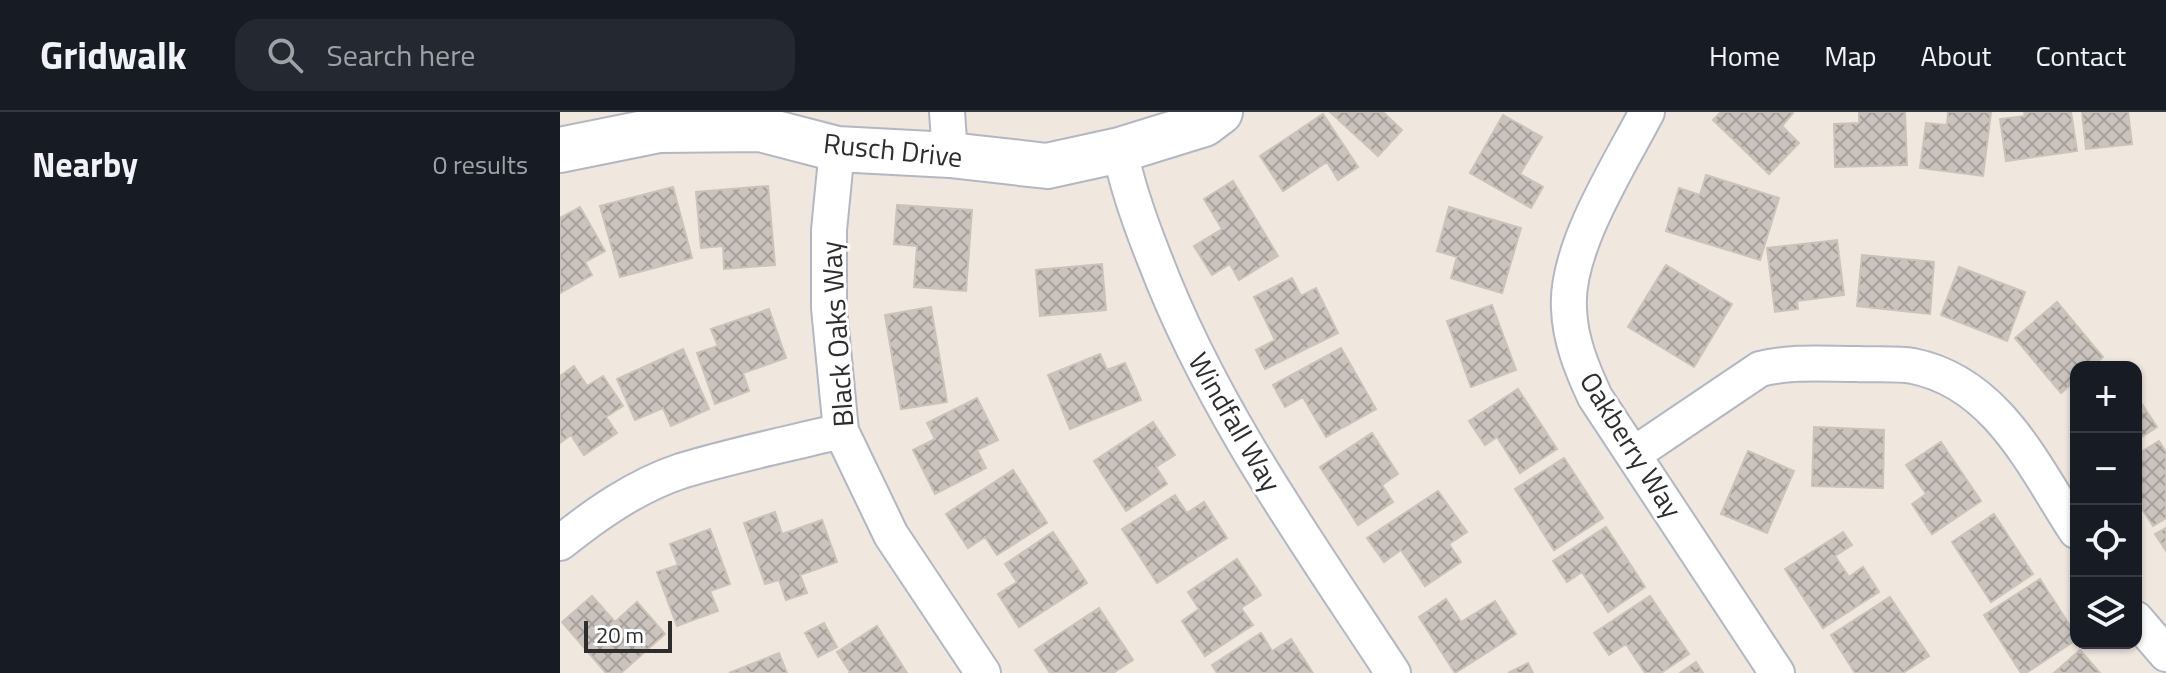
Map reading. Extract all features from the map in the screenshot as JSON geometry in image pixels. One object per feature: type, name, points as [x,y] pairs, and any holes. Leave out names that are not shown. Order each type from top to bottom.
[{"type":"street","points":[[947,112],[950,155]]},
{"type":"street","name":"Rusch Drive","points":[[560,150],[659,130],[760,129],[837,149],[950,155],[1047,166],[1120,150],[1204,124],[1220,112]]},
{"type":"street","name":"Oakberry Way","points":[[1647,112],[1574,261],[1569,286],[1569,310],[1581,366],[1595,397],[1777,673]]},
{"type":"street","name":"Black Oaks Way","points":[[837,149],[829,230],[829,308],[841,431],[891,535],[983,673]]},
{"type":"street","name":"Windfall Way","points":[[1120,150],[1145,235],[1177,318],[1208,381],[1242,441],[1393,673]]},
{"type":"street","points":[[1634,454],[1760,369],[1781,364],[1909,365],[1949,378],[1968,388],[1992,408],[2070,522]]},
{"type":"street","points":[[560,543],[589,520],[642,488],[679,472],[841,431]]},
{"type":"street","points":[[2142,626],[2166,654]]},
{"type":"building","points":[[1330,112],[1383,112],[1402,130],[1378,156]]},
{"type":"building","points":[[1721,112],[1792,112],[1782,126],[1799,143],[1769,174],[1713,120]]},
{"type":"building","points":[[1859,112],[1905,112],[1907,165],[1835,167],[1834,124],[1859,123]]},
{"type":"building","points":[[1948,112],[1991,112],[1983,176],[1920,168],[1926,123],[1947,125]]},
{"type":"building","points":[[2024,112],[2071,112],[2077,151],[2006,161],[2000,119],[2025,116]]},
{"type":"building","points":[[2082,112],[2128,112],[2132,144],[2086,149]]},
{"type":"building","points":[[1323,114],[1358,167],[1338,180],[1327,162],[1283,191],[1260,156]]},
{"type":"building","points":[[1503,115],[1542,137],[1520,174],[1543,187],[1531,208],[1470,173]]},
{"type":"building","points":[[1706,175],[1779,198],[1760,260],[1666,231],[1679,188],[1700,195]]},
{"type":"building","points":[[1233,181],[1278,256],[1239,280],[1230,264],[1212,275],[1194,246],[1222,229],[1204,199]]},
{"type":"building","points":[[768,186],[775,265],[724,269],[723,246],[701,248],[696,192]]},
{"type":"building","points":[[673,187],[692,258],[620,277],[600,206]]},
{"type":"building","points":[[897,205],[972,210],[966,291],[914,287],[917,246],[894,244]]},
{"type":"building","points":[[580,207],[605,251],[585,262],[592,275],[560,293],[560,218]]},
{"type":"building","points":[[1449,207],[1521,228],[1502,293],[1451,278],[1457,257],[1437,251]]},
{"type":"building","points":[[1837,240],[1844,295],[1797,301],[1798,309],[1775,312],[1767,248]]},
{"type":"building","points":[[1862,255],[1934,262],[1930,314],[1857,306]]},
{"type":"building","points":[[1102,264],[1106,310],[1040,316],[1036,270]]},
{"type":"building","points":[[1666,265],[1732,304],[1694,367],[1628,327]]},
{"type":"building","points":[[1959,267],[2025,292],[2007,341],[1941,315]]},
{"type":"building","points":[[1292,278],[1301,296],[1316,288],[1338,333],[1265,369],[1256,350],[1275,340],[1254,297]]},
{"type":"building","points":[[2057,302],[2103,357],[2098,361],[2070,361],[2070,385],[2061,393],[2015,338]]},
{"type":"building","points":[[1492,305],[1516,370],[1471,387],[1447,321]]},
{"type":"building","points":[[931,307],[947,402],[901,409],[885,315]]},
{"type":"building","points":[[769,309],[786,358],[743,373],[749,391],[715,404],[697,353],[718,346],[711,329]]},
{"type":"building","points":[[1341,348],[1376,409],[1326,437],[1303,397],[1285,407],[1273,385]]},
{"type":"building","points":[[683,349],[709,409],[671,426],[663,408],[635,420],[617,379]]},
{"type":"building","points":[[1100,354],[1107,370],[1125,363],[1141,400],[1070,429],[1048,375]]},
{"type":"building","points":[[574,366],[587,386],[603,376],[623,406],[606,417],[617,433],[584,455],[571,435],[560,443],[560,376]]},
{"type":"building","points":[[1518,389],[1557,449],[1520,473],[1497,437],[1485,445],[1469,421]]},
{"type":"building","points":[[977,398],[998,440],[977,450],[986,468],[935,494],[913,450],[935,439],[927,423]]},
{"type":"building","points":[[2142,404],[2157,427],[2142,437]]},
{"type":"building","points":[[1153,422],[1175,455],[1156,467],[1167,484],[1126,511],[1094,461]]},
{"type":"building","points":[[1814,427],[1884,430],[1883,488],[1812,486]]},
{"type":"building","points":[[1372,433],[1398,474],[1382,485],[1393,502],[1358,525],[1320,467]]},
{"type":"building","points":[[2159,441],[2166,452],[2166,518],[2153,526],[2142,509],[2142,451]]},
{"type":"building","points":[[1941,442],[1981,501],[1932,534],[1912,504],[1926,494],[1906,465]]},
{"type":"building","points":[[1748,451],[1794,471],[1767,533],[1721,514]]},
{"type":"building","points":[[1564,458],[1603,518],[1554,550],[1515,489]]},
{"type":"building","points":[[1013,470],[1047,523],[997,555],[985,537],[968,548],[946,514]]},
{"type":"building","points":[[1438,491],[1467,532],[1449,544],[1461,562],[1425,586],[1401,550],[1384,562],[1367,538]]},
{"type":"building","points":[[1175,495],[1187,513],[1204,502],[1227,538],[1157,583],[1122,529]]},
{"type":"building","points":[[775,512],[782,534],[822,520],[837,562],[800,575],[807,593],[786,600],[779,580],[765,584],[744,523]]},
{"type":"building","points":[[1994,514],[2033,574],[1991,602],[1952,542]]},
{"type":"building","points":[[1606,527],[1645,587],[1608,612],[1582,572],[1567,582],[1553,561]]},
{"type":"building","points":[[2166,528],[2166,551],[2155,534]]},
{"type":"building","points":[[710,529],[730,584],[710,591],[718,611],[677,626],[657,572],[678,565],[670,544]]},
{"type":"building","points":[[1053,532],[1087,583],[1019,627],[998,594],[1017,582],[1005,564]]},
{"type":"building","points":[[1843,532],[1852,545],[1835,556],[1849,577],[1863,567],[1879,592],[1823,628],[1785,569]]},
{"type":"building","points":[[1237,559],[1261,595],[1241,608],[1253,625],[1205,656],[1182,621],[1199,609],[1188,592]]},
{"type":"building","points":[[2040,579],[2070,626],[2070,644],[2026,673],[2021,673],[1984,615]]},
{"type":"building","points":[[592,596],[615,622],[637,602],[665,634],[621,673],[606,673],[562,622]]},
{"type":"building","points":[[1650,596],[1689,654],[1661,673],[1645,673],[1626,644],[1609,655],[1594,633]]},
{"type":"building","points":[[1890,597],[1929,656],[1903,673],[1855,673],[1831,635]]},
{"type":"building","points":[[1446,599],[1461,622],[1495,601],[1516,634],[1455,673],[1419,617]]},
{"type":"building","points":[[1099,608],[1133,660],[1113,673],[1050,673],[1035,650]]},
{"type":"building","points":[[824,623],[837,647],[818,657],[805,633]]},
{"type":"building","points":[[877,626],[907,673],[849,673],[837,652]]},
{"type":"building","points":[[1261,633],[1272,651],[1291,639],[1313,673],[1217,673],[1212,665]]},
{"type":"building","points":[[2080,650],[2100,673],[2054,673]]},
{"type":"building","points":[[779,653],[787,673],[729,673]]},
{"type":"building","points":[[1696,662],[1703,673],[1680,673]]},
{"type":"building","points":[[1528,663],[1533,673],[1508,673]]}]
